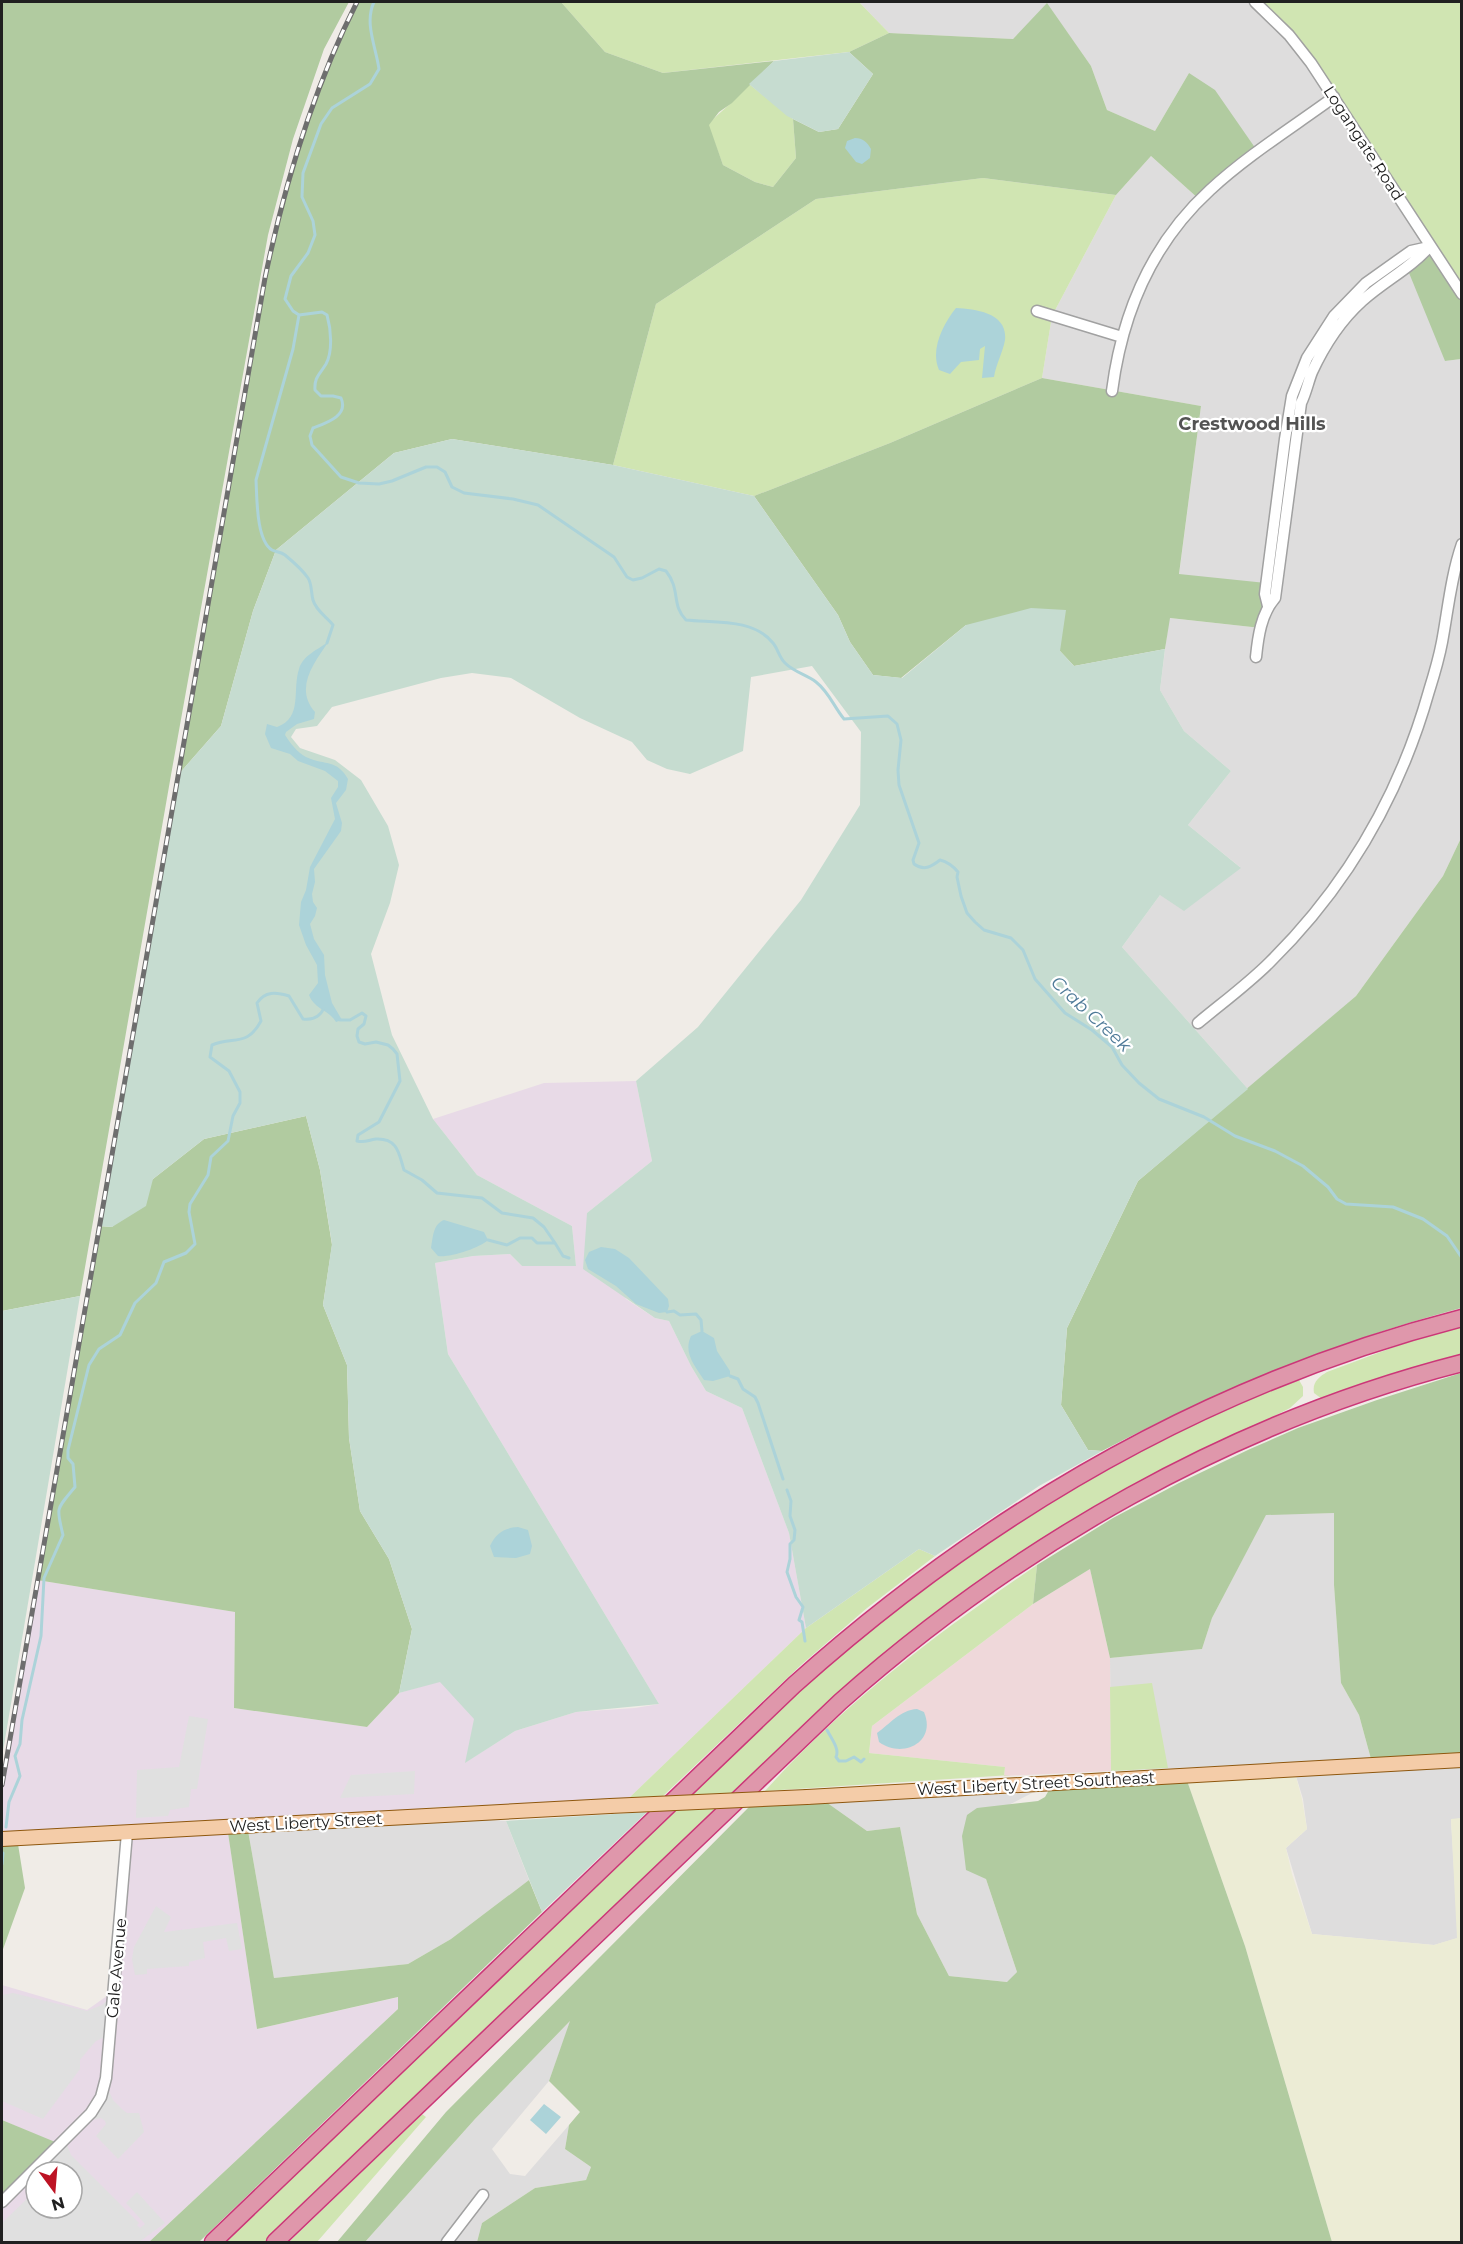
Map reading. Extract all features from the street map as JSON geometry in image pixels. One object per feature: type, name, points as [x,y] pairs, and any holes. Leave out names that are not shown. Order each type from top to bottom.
[{"type":"highway","points":[[213,2242],[785,1693],[843,1641],[940,1564],[1067,1482],[1192,1416],[1305,1368],[1430,1326],[1461,1318]]},
{"type":"highway","points":[[275,2242],[840,1702],[958,1606],[1071,1531],[1181,1470],[1291,1419],[1461,1363]]},
{"type":"main road","name":"West Liberty Street Southeast","points":[[610,1806],[1461,1760]]},
{"type":"main road","name":"West Liberty Street","points":[[2,1839],[610,1806]]},
{"type":"street","name":"Logangate Road","points":[[1255,2],[1289,35],[1311,63],[1461,294]]},
{"type":"street","points":[[1112,391],[1116,358],[1127,317],[1147,272],[1167,240],[1189,211],[1231,172],[1334,97]]},
{"type":"street","points":[[1256,657],[1259,635],[1268,606],[1265,594],[1266,583],[1285,439],[1297,402],[1306,358],[1319,336],[1348,299],[1411,251],[1430,246]]},
{"type":"street","points":[[1037,311],[1122,337]]},
{"type":"street","points":[[1197,1023],[1237,992],[1288,943],[1340,881],[1372,831],[1395,786],[1417,733],[1442,644],[1461,544]]},
{"type":"street","name":"Gale Avenue","points":[[2,2202],[86,2119],[98,2103],[106,2078],[127,1833]]},
{"type":"street","points":[[447,2242],[483,2195]]},
{"type":"shaded area","points":[[859,2],[1255,2],[1289,35],[1430,246],[1445,361],[1461,359],[1461,838],[1443,876],[1356,996],[1248,1089],[1122,947],[1160,895],[1240,867],[1188,825],[1231,771],[1184,731],[1160,690],[1169,618],[1261,628],[1179,575],[1201,406],[1042,378],[1052,316],[1116,195],[1151,156],[1200,200],[1189,73],[1155,131],[1107,110],[1091,66],[1047,4],[1013,39],[889,33]]},
{"type":"shaded area","points":[[636,1081],[652,1161],[587,1213],[626,1299],[655,1318],[669,1321],[706,1391],[742,1408],[789,1533],[806,1628],[629,1798],[422,1808],[414,1816],[227,1826],[257,2029],[399,1997],[398,2009],[149,2242],[2,2242],[2,2201],[24,2180],[24,2220],[84,2220],[84,2160],[44,2160],[60,2145],[2,2120],[2,1985],[87,2010],[114,1991],[127,1833],[2,1839],[2,1785],[37,1580],[235,1612],[234,1708],[367,1727],[399,1693],[440,1681],[475,1719],[466,1762],[515,1731],[576,1712],[659,1704],[448,1354],[435,1263],[473,1256],[510,1254],[522,1266],[576,1266],[572,1226],[477,1175],[433,1119],[544,1083]]},
{"type":"shaded area","points":[[1334,1513],[1334,1585],[1341,1683],[1359,1715],[1371,1759],[1111,1771],[1110,1658],[1202,1649],[1212,1618],[1266,1514]]},
{"type":"shaded area","points":[[1090,1569],[1110,1658],[1111,1771],[1004,1776],[1005,1767],[869,1753],[872,1726],[1033,1604]]},
{"type":"shaded area","points":[[189,1716],[208,1719],[197,1789],[191,1789],[189,1807],[170,1810],[168,1816],[136,1818],[137,1770],[179,1767]]},
{"type":"shaded area","points":[[1461,1767],[1461,1818],[1451,1820],[1458,1938],[1434,1945],[1312,1934],[1286,1848],[1307,1829],[1303,1799],[1296,1776]]},
{"type":"shaded area","points":[[415,1771],[414,1794],[340,1798],[351,1775]]},
{"type":"shaded area","points":[[1032,1793],[974,1823],[986,1879],[1017,1972],[1008,1982],[949,1976],[917,1914],[900,1827],[867,1831],[826,1802]]},
{"type":"shaded area","points":[[414,1816],[506,1821],[529,1880],[451,1939],[408,1964],[274,1978],[247,1825]]},
{"type":"shaded area","points":[[156,1906],[171,1917],[164,1932],[237,1923],[242,1949],[229,1951],[226,1938],[203,1942],[205,1958],[189,1962],[189,1966],[147,1969],[147,1974],[135,1975],[132,1959],[134,1947]]},
{"type":"shaded area","points":[[13,1993],[87,2011],[102,2005],[114,1994],[110,2035],[96,2041],[80,2060],[80,2069],[43,2119],[2,2101],[2,1995]]},
{"type":"shaded area","points":[[571,2020],[549,2081],[492,2149],[510,2174],[525,2176],[569,2125],[565,2149],[591,2167],[586,2180],[535,2188],[482,2223],[477,2242],[365,2242],[475,2119]]},
{"type":"shaded area","points":[[105,2082],[113,2100],[122,2109],[127,2113],[139,2113],[144,2132],[118,2159],[96,2136],[106,2124],[105,2121],[101,2118],[83,2122]]},
{"type":"shaded area","points":[[65,2140],[71,2155],[76,2160],[49,2160],[48,2156]]},
{"type":"shaded area","points":[[84,2168],[139,2223],[137,2225],[140,2228],[145,2224],[126,2203],[137,2192],[165,2223],[139,2242],[2,2242],[2,2223],[24,2202],[24,2220],[84,2220]]},
{"type":"green space","points":[[2,2],[349,2],[324,49],[293,139],[268,235],[80,1296],[2,1311]]},
{"type":"green space","points":[[357,2],[561,2],[605,52],[663,73],[774,61],[732,103],[719,112],[709,125],[723,165],[755,182],[773,187],[796,158],[793,119],[819,132],[838,129],[873,74],[849,52],[889,33],[1013,39],[1047,3],[1091,66],[1107,110],[1155,131],[1189,73],[1215,90],[1258,152],[1200,200],[1151,156],[1116,195],[983,178],[816,199],[656,304],[613,465],[452,439],[394,453],[276,550],[253,611],[221,726],[178,775],[274,234],[299,141],[333,50]]},
{"type":"green space","points":[[561,2],[859,2],[889,33],[849,52],[663,73],[605,52]]},
{"type":"green space","points":[[1255,2],[1461,2],[1461,293],[1311,63]]},
{"type":"green space","points":[[849,52],[873,74],[838,129],[819,132],[787,116],[749,84],[774,61]]},
{"type":"green space","points":[[749,84],[793,119],[796,158],[773,187],[755,182],[723,165],[708,125]]},
{"type":"green space","points":[[983,178],[1116,195],[1052,316],[1042,378],[890,443],[754,496],[613,465],[656,304],[816,199]]},
{"type":"green space","points":[[1430,246],[1461,294],[1461,359],[1445,361],[1407,268]]},
{"type":"green space","points":[[1042,378],[1201,406],[1179,574],[1266,583],[1261,628],[1170,618],[1165,649],[1074,666],[1060,651],[966,625],[901,678],[873,675],[850,642],[838,615],[754,496],[890,443]]},
{"type":"green space","points":[[452,439],[613,465],[754,496],[838,615],[850,642],[873,675],[902,678],[966,625],[1031,608],[1066,610],[1060,651],[1074,666],[1165,649],[1160,690],[1184,731],[1231,771],[1188,825],[1241,868],[1184,911],[1160,895],[1122,947],[1248,1089],[1138,1181],[1067,1328],[1061,1405],[1088,1450],[1102,1451],[1039,1486],[935,1556],[919,1549],[806,1628],[789,1533],[742,1408],[706,1391],[669,1321],[655,1318],[583,1269],[587,1213],[652,1161],[636,1081],[698,1027],[801,900],[860,805],[861,732],[812,666],[751,677],[743,751],[690,774],[667,769],[647,760],[632,742],[580,718],[511,678],[472,673],[441,678],[332,707],[317,726],[296,729],[291,737],[300,748],[335,760],[361,780],[388,826],[399,865],[390,903],[371,954],[392,1035],[433,1119],[477,1175],[572,1226],[576,1266],[522,1266],[510,1254],[473,1256],[435,1263],[448,1354],[659,1704],[576,1712],[515,1731],[465,1763],[474,1719],[440,1682],[399,1693],[412,1629],[389,1559],[360,1511],[349,1438],[347,1365],[323,1305],[332,1244],[320,1170],[306,1116],[204,1139],[153,1179],[146,1206],[112,1227],[99,1226],[178,775],[221,726],[253,611],[276,550],[394,453]]},
{"type":"green space","points":[[1461,838],[1461,1308],[1369,1336],[1278,1369],[1189,1408],[1102,1451],[1088,1450],[1061,1405],[1067,1328],[1138,1181],[1356,996],[1443,876]]},
{"type":"green space","points":[[306,1116],[320,1170],[332,1245],[323,1305],[347,1365],[349,1438],[360,1511],[389,1559],[412,1629],[399,1693],[367,1727],[234,1708],[235,1612],[37,1580],[99,1226],[112,1227],[153,1179],[204,1139]]},
{"type":"green space","points":[[80,1296],[2,1757],[2,1311]]},
{"type":"green space","points":[[1461,1325],[1461,1355],[1329,1398],[1322,1399],[1314,1393],[1315,1383],[1327,1372],[1421,1337]]},
{"type":"green space","points":[[1461,1373],[1461,1755],[1371,1759],[1359,1715],[1341,1683],[1334,1585],[1334,1513],[1266,1515],[1212,1618],[1202,1649],[1110,1658],[1090,1569],[1033,1604],[1037,1565],[1113,1518],[1179,1483],[1298,1428]]},
{"type":"green space","points":[[1299,1380],[1303,1387],[1303,1396],[1290,1408],[1214,1447],[893,1648],[817,1712],[733,1793],[688,1795],[761,1725],[899,1603],[1050,1500],[1205,1416]]},
{"type":"green space","points":[[919,1549],[935,1556],[867,1608],[801,1665],[663,1796],[629,1798],[806,1628]]},
{"type":"green space","points":[[1037,1565],[1033,1604],[872,1726],[869,1753],[1005,1767],[1004,1775],[765,1791],[828,1727],[895,1669]]},
{"type":"green space","points":[[1152,1683],[1168,1768],[1111,1771],[1110,1687]]},
{"type":"green space","points":[[1294,1769],[1307,1829],[1286,1848],[1312,1934],[1434,1945],[1457,1938],[1451,1819],[1461,1818],[1461,2242],[1332,2242],[1245,1946],[1185,1775]]},
{"type":"green space","points":[[1185,1775],[1245,1946],[1332,2242],[477,2242],[482,2223],[535,2188],[586,2180],[591,2167],[565,2149],[569,2125],[580,2112],[549,2081],[570,2021],[475,2119],[365,2242],[337,2242],[446,2112],[750,1806],[826,1802],[867,1831],[900,1827],[917,1914],[949,1976],[1007,1982],[1017,1972],[986,1879],[966,1870],[962,1836],[967,1815],[977,1808],[1038,1801],[1045,1797],[1049,1790]]},
{"type":"green space","points":[[718,1808],[268,2242],[221,2242],[669,1811]]},
{"type":"green space","points":[[647,1812],[542,1912],[506,1821]]},
{"type":"green space","points":[[247,1825],[274,1978],[408,1964],[451,1939],[529,1880],[542,1912],[199,2242],[149,2242],[398,2009],[398,1997],[257,2029],[227,1826]]},
{"type":"green space","points":[[17,1838],[25,1888],[2,1952],[2,1839]]},
{"type":"green space","points":[[422,2114],[426,2117],[317,2242],[289,2242]]},
{"type":"green space","points":[[2,2120],[60,2144],[44,2160],[24,2160],[24,2180],[2,2202]]},
{"type":"water","points":[[855,138],[864,141],[871,149],[870,158],[862,164],[856,162],[845,148],[847,141]]},
{"type":"water","points":[[956,308],[989,314],[996,318],[1005,331],[1003,349],[994,377],[982,378],[985,346],[980,349],[979,360],[961,362],[950,374],[939,370],[936,354],[939,337]]},
{"type":"water","points":[[329,641],[312,667],[306,685],[309,703],[315,712],[314,719],[297,724],[285,735],[294,748],[303,755],[312,760],[334,765],[348,779],[346,790],[336,803],[342,823],[341,831],[314,869],[315,882],[312,894],[317,908],[310,924],[314,939],[324,955],[325,975],[332,1003],[342,1020],[336,1022],[311,1000],[309,995],[318,983],[317,965],[306,945],[299,925],[301,902],[306,890],[310,867],[335,819],[331,798],[338,787],[338,781],[325,771],[298,761],[290,754],[271,748],[265,734],[267,724],[277,727],[290,717],[294,710],[297,677],[301,664],[307,656]]},
{"type":"water","points":[[444,1220],[484,1232],[488,1240],[464,1252],[438,1256],[431,1248],[432,1240],[436,1228]]},
{"type":"water","points":[[601,1247],[615,1249],[629,1258],[668,1299],[667,1312],[659,1313],[636,1304],[616,1286],[588,1269],[585,1260],[589,1252]]},
{"type":"water","points":[[702,1331],[714,1338],[717,1351],[730,1371],[730,1376],[713,1381],[704,1380],[697,1370],[688,1348],[691,1336]]},
{"type":"water","points":[[518,1527],[528,1530],[532,1546],[530,1554],[516,1558],[494,1557],[490,1546],[495,1538],[505,1530]]},
{"type":"water","points":[[917,1709],[924,1712],[927,1723],[922,1740],[907,1748],[898,1749],[879,1742],[877,1733],[900,1715]]},
{"type":"water","points":[[544,2104],[561,2117],[546,2134],[530,2120]]},
{"type":"waterway","name":"Crab Creek","points":[[374,2],[370,27],[379,69],[370,84],[332,108],[321,124],[303,173],[302,197],[313,221],[315,235],[308,253],[291,276],[285,299],[293,311],[299,315],[322,312],[327,315],[331,340],[330,353],[316,379],[315,390],[321,396],[341,398],[343,404],[342,410],[335,418],[313,428],[310,436],[312,445],[341,477],[359,483],[379,484],[426,467],[437,467],[445,472],[452,487],[464,493],[513,499],[538,505],[614,557],[627,577],[633,580],[659,569],[666,571],[671,578],[681,614],[686,620],[732,623],[755,629],[765,635],[775,645],[785,663],[821,686],[844,719],[888,716],[897,724],[901,740],[899,785],[919,843],[913,860],[914,864],[927,867],[940,860],[954,868],[958,872],[961,896],[967,913],[984,930],[1011,938],[1023,950],[1035,979],[1065,1013],[1092,1030],[1112,1047],[1122,1065],[1139,1083],[1159,1099],[1204,1117],[1235,1136],[1275,1151],[1303,1166],[1328,1187],[1337,1199],[1346,1204],[1393,1207],[1423,1219],[1447,1236],[1462,1258]]},
{"type":"waterway","points":[[299,315],[293,349],[256,480],[257,507],[260,528],[267,545],[272,550],[285,555],[306,575],[314,604],[333,625],[327,643]]},
{"type":"waterway","points":[[6,1827],[9,1802],[20,1776],[15,1756],[20,1744],[22,1720],[41,1636],[44,1578],[63,1535],[59,1509],[75,1487],[73,1464],[68,1458],[68,1450],[89,1365],[99,1349],[120,1335],[135,1303],[156,1283],[164,1262],[186,1253],[195,1244],[189,1212],[190,1204],[208,1175],[211,1157],[228,1141],[233,1116],[240,1103],[240,1092],[229,1071],[210,1057],[212,1045],[245,1038],[251,1034],[261,1021],[257,1003],[267,994],[289,996],[303,1019],[315,1017],[324,1008]]},
{"type":"waterway","points":[[340,1020],[350,1020],[362,1013],[366,1016],[364,1024],[358,1029],[359,1042],[388,1045],[397,1054],[400,1081],[379,1122],[358,1135],[357,1141],[376,1139],[389,1141],[399,1153],[404,1170],[422,1180],[437,1193],[482,1198],[502,1213],[533,1218],[544,1227],[555,1243]]},
{"type":"waterway","points":[[488,1240],[507,1245],[520,1238],[532,1238],[537,1243],[555,1243],[563,1256],[569,1258]]},
{"type":"waterway","points":[[667,1312],[674,1311],[680,1315],[696,1314],[701,1320],[702,1331]]},
{"type":"waterway","points":[[730,1376],[738,1379],[743,1389],[755,1397],[783,1479]]},
{"type":"waterway","points":[[787,1490],[791,1501],[790,1516],[795,1530],[794,1540],[790,1544],[787,1572],[796,1597],[803,1607],[799,1620],[802,1622],[805,1641]]},
{"type":"waterway","points":[[827,1730],[836,1747],[836,1757],[839,1761],[846,1761],[854,1757],[861,1762],[864,1759]]},
{"type":"waterway","points":[[2,1864],[3,1853]]},
{"type":"railway","points":[[2,1785],[265,278],[291,171],[302,137],[327,68],[357,2]]},
{"type":"district","name":"Crestwood Hills","points":[[1252,424]]}]
